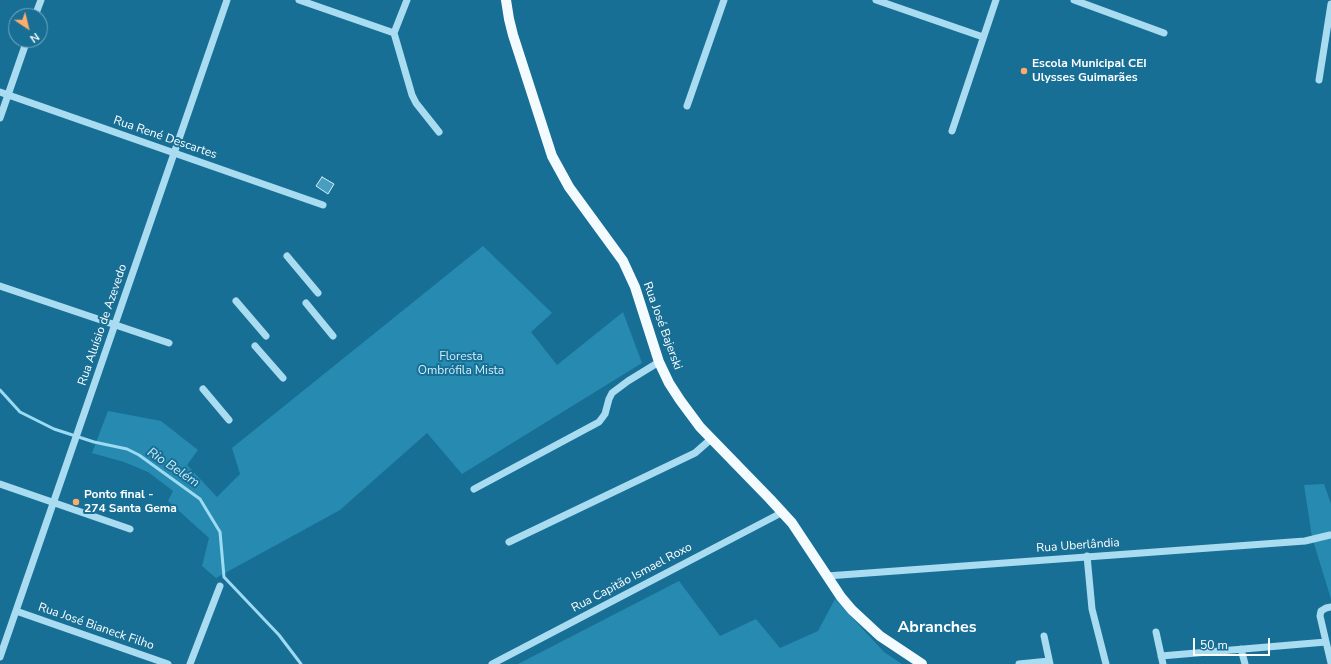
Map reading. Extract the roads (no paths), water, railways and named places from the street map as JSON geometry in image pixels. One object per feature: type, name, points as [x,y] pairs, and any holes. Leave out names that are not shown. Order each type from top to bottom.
[{"type":"main road","name":"Rua José Bajerski","points":[[506,0],[513,35],[552,156],[569,187],[615,249],[626,268],[635,287],[660,362],[669,382],[688,412],[711,439],[782,512],[800,535],[841,597],[867,625],[880,636],[922,664]]},
{"type":"street","name":"Rua Aluísio de Azevedo","points":[[0,657],[227,0]]},
{"type":"street","points":[[299,0],[394,33]]},
{"type":"street","points":[[407,0],[394,33],[412,95],[416,103],[439,132]]},
{"type":"street","points":[[687,106],[724,0]]},
{"type":"street","points":[[876,0],[983,37]]},
{"type":"street","points":[[952,131],[996,0]]},
{"type":"street","points":[[1074,0],[1164,33]]},
{"type":"street","points":[[1319,80],[1331,4]]},
{"type":"street","points":[[0,118],[24,48]]},
{"type":"street","name":"Rua René Descartes","points":[[0,92],[324,205]]},
{"type":"street","points":[[287,256],[318,293]]},
{"type":"street","points":[[0,286],[169,343]]},
{"type":"street","points":[[236,302],[266,336]]},
{"type":"street","points":[[306,303],[333,336]]},
{"type":"street","points":[[255,346],[283,378]]},
{"type":"street","points":[[474,490],[599,422],[605,414],[612,393],[623,384],[660,362]]},
{"type":"street","points":[[203,389],[229,420]]},
{"type":"street","points":[[510,542],[695,453],[711,439]]},
{"type":"street","points":[[0,484],[130,529]]},
{"type":"street","name":"Rua Capitão Ismael Roxo","points":[[492,664],[782,512]]},
{"type":"street","name":"Rua Uberlândia","points":[[827,576],[1305,541],[1330,535]]},
{"type":"street","points":[[1088,556],[1092,609],[1106,664]]},
{"type":"street","points":[[190,664],[220,586]]},
{"type":"street","points":[[1331,607],[1324,609],[1320,613],[1331,663]]},
{"type":"street","name":"Rua José Bianeck Filho","points":[[16,612],[168,664]]},
{"type":"street","points":[[1156,632],[1163,664]]},
{"type":"street","points":[[1019,664],[1049,662],[1044,636]]},
{"type":"street","points":[[1161,656],[1326,642]]},
{"type":"street","points":[[1241,649],[1244,664]]},
{"type":"waterway","name":"Rio Belém","points":[[0,390],[20,412],[54,429],[94,442],[127,449],[139,455],[200,499],[220,532],[224,577],[279,635],[301,664]]},
{"type":"place","name":"Escola Municipal CEI Ulysses Guimarães","points":[[1024,71]]},
{"type":"place","name":"Ponto final - 274 Santa Gema","points":[[76,502]]},
{"type":"district","name":"Abranches","points":[[937,628]]},
{"type":"park label","name":"Floresta Ombrófila Mista","points":[[461,364]]}]
